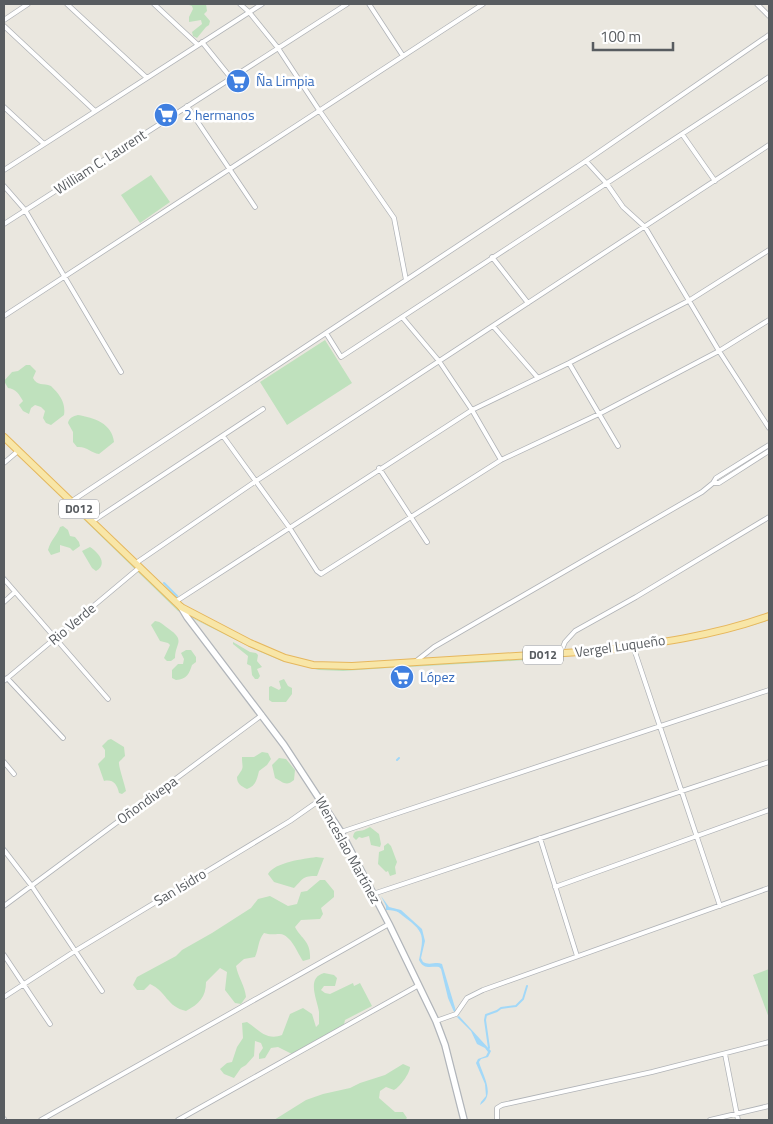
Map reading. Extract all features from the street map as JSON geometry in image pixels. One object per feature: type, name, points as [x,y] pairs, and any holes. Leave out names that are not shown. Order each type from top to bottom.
[{"type":"main road","name":"D012","points":[[4,437],[178,604]]},
{"type":"main road","name":"Vergel Luqueño","points":[[178,604],[267,651],[299,662],[325,666],[560,654],[633,646],[729,629],[769,616]]},
{"type":"main road","name":"Wenceslao Martínez","points":[[178,604],[262,715],[341,832],[389,924],[436,1022],[464,1120]]},
{"type":"street","points":[[4,20],[28,4]]},
{"type":"street","points":[[67,4],[147,78]]},
{"type":"street","points":[[154,4],[200,44],[231,78]]},
{"type":"street","points":[[240,4],[249,12],[278,48],[394,218],[406,280]]},
{"type":"street","points":[[4,170],[262,4]]},
{"type":"street","name":"William C. Laurent","points":[[4,224],[347,4]]},
{"type":"street","points":[[369,4],[403,56]]},
{"type":"street","points":[[4,316],[483,4]]},
{"type":"street","points":[[757,4],[769,16]]},
{"type":"street","points":[[4,26],[95,111]]},
{"type":"street","points":[[72,501],[586,161],[769,35]]},
{"type":"street","points":[[326,333],[341,357],[769,77]]},
{"type":"street","points":[[187,106],[255,207]]},
{"type":"street","points":[[4,107],[44,144]]},
{"type":"street","points":[[682,134],[715,181]]},
{"type":"street","name":"Rio Verde","points":[[6,680],[138,565],[256,481],[769,146]]},
{"type":"street","points":[[586,161],[607,184],[623,207],[645,227],[690,300],[719,352],[769,428]]},
{"type":"street","points":[[4,186],[25,210],[121,372]]},
{"type":"street","points":[[178,604],[289,527],[472,410],[569,363],[690,300],[769,250]]},
{"type":"street","points":[[492,257],[528,303]]},
{"type":"street","points":[[402,317],[439,361],[472,410],[501,460]]},
{"type":"street","points":[[222,436],[289,527],[316,571],[321,574],[501,460],[599,414],[719,352],[769,320]]},
{"type":"street","points":[[493,326],[538,378]]},
{"type":"street","points":[[569,363],[618,446]]},
{"type":"street","points":[[92,522],[263,410]]},
{"type":"street","points":[[415,662],[434,647],[702,492],[716,478],[769,445]]},
{"type":"street","points":[[4,464],[18,451]]},
{"type":"street","points":[[713,483],[719,483],[769,451]]},
{"type":"street","points":[[379,468],[426,542]]},
{"type":"street","points":[[560,654],[565,642],[575,631],[769,517]]},
{"type":"street","points":[[4,579],[108,699]]},
{"type":"street","points":[[4,602],[15,592]]},
{"type":"street","points":[[633,646],[720,906]]},
{"type":"street","points":[[6,680],[64,738]]},
{"type":"street","points":[[341,832],[769,690]]},
{"type":"street","name":"Oñondivepa","points":[[4,906],[262,715]]},
{"type":"street","points":[[4,762],[14,774]]},
{"type":"street","points":[[373,894],[769,762]]},
{"type":"street","name":"San Isidro","points":[[4,997],[75,951],[286,823],[320,799]]},
{"type":"street","points":[[555,887],[769,810]]},
{"type":"street","points":[[540,838],[577,956]]},
{"type":"street","points":[[4,850],[31,885],[102,991]]},
{"type":"street","points":[[436,1022],[456,1014],[467,998],[472,995],[769,888]]},
{"type":"street","points":[[41,1120],[389,924]]},
{"type":"street","points":[[4,955],[50,1024]]},
{"type":"street","points":[[178,1120],[419,985]]},
{"type":"street","points":[[497,1120],[497,1108],[502,1105],[620,1080],[769,1042]]},
{"type":"street","points":[[725,1054],[738,1120]]},
{"type":"street","points":[[710,1120],[769,1106]]},
{"type":"green space","points":[[186,4],[206,4],[207,11],[204,14],[210,21],[209,25],[197,38],[193,36],[192,32],[202,24],[201,20],[189,22],[193,9],[192,6]]},
{"type":"green space","points":[[151,175],[170,202],[140,223],[121,195]]},
{"type":"green space","points":[[325,340],[352,383],[287,425],[260,382]]},
{"type":"green space","points":[[26,365],[30,365],[36,371],[33,378],[35,381],[51,386],[63,402],[64,415],[51,425],[46,423],[43,418],[45,411],[41,407],[35,405],[31,408],[29,414],[23,411],[19,405],[23,401],[20,396],[8,388],[4,381],[12,372],[18,371]]},
{"type":"green space","points":[[78,415],[101,422],[110,430],[114,442],[99,454],[77,447],[73,442],[73,432],[68,423],[69,420]]},
{"type":"green space","points":[[4,442],[181,612],[283,660],[319,669],[343,669],[579,655],[343,671],[319,670],[282,661],[258,651],[178,611]]},
{"type":"green space","points":[[63,526],[68,530],[70,536],[75,537],[80,546],[73,551],[60,545],[60,552],[51,555],[48,550],[49,546],[60,527]]},
{"type":"green space","points":[[90,547],[99,555],[102,562],[100,568],[96,571],[92,568],[82,551]]},
{"type":"green space","points":[[769,619],[746,627],[723,633],[700,638],[587,655],[722,633]]},
{"type":"green space","points":[[155,621],[161,623],[177,636],[178,642],[175,658],[171,661],[167,661],[164,658],[170,645],[160,641],[151,625]]},
{"type":"green space","points":[[233,642],[258,655],[257,661],[262,667],[257,669],[260,676],[258,679],[255,679],[252,675],[251,666],[247,664],[248,656]]},
{"type":"green space","points":[[191,650],[196,657],[196,662],[192,665],[187,676],[176,680],[172,678],[172,670],[178,664],[183,664],[184,659],[181,653]]},
{"type":"green space","points":[[284,679],[288,686],[292,688],[292,694],[286,702],[272,702],[269,700],[269,687],[271,686],[279,690],[281,688],[279,681]]},
{"type":"green space","points":[[111,739],[124,747],[125,756],[119,762],[126,791],[122,794],[119,793],[114,783],[104,781],[98,764],[105,757],[105,750],[102,746]]},
{"type":"green space","points":[[262,752],[268,753],[271,759],[259,771],[254,784],[247,789],[237,779],[242,767],[242,757],[254,757]]},
{"type":"green space","points":[[279,758],[286,759],[295,770],[294,780],[289,783],[284,783],[275,778],[272,765]]},
{"type":"green space","points":[[370,827],[379,834],[380,847],[371,845],[369,836],[359,837],[356,840],[353,837],[356,832]]},
{"type":"green space","points":[[388,843],[397,862],[395,867],[396,874],[390,876],[388,871],[386,872],[378,864],[379,852],[384,850],[384,846]]},
{"type":"green space","points":[[316,857],[324,858],[317,876],[304,878],[294,888],[274,882],[268,874],[283,864]]},
{"type":"green space","points":[[320,880],[325,880],[334,891],[334,897],[321,908],[323,914],[320,919],[301,920],[295,927],[308,944],[310,959],[303,961],[291,941],[284,935],[264,933],[255,957],[244,959],[236,966],[246,997],[241,1004],[235,1003],[225,990],[227,972],[220,968],[206,982],[205,992],[201,1000],[186,1011],[170,1003],[160,991],[150,984],[144,990],[137,990],[133,985],[137,977],[176,956],[182,950],[251,908],[258,899],[270,896],[288,906],[297,904],[301,892],[307,891]]},
{"type":"green space","points":[[769,969],[769,1018],[753,975]]},
{"type":"green space","points":[[324,973],[334,975],[337,978],[335,986],[324,986],[321,990],[325,993],[330,994],[353,983],[354,986],[360,983],[372,1006],[345,1020],[343,1029],[319,1043],[313,1042],[292,1054],[278,1047],[271,1048],[265,1058],[259,1059],[259,1054],[263,1048],[261,1043],[255,1041],[254,1056],[241,1068],[234,1078],[224,1074],[220,1069],[227,1063],[232,1062],[237,1047],[243,1038],[242,1023],[247,1022],[267,1036],[282,1035],[290,1014],[303,1008],[312,1014],[316,1027],[319,1024],[314,984],[315,979]]},
{"type":"green space","points":[[403,1064],[410,1067],[404,1080],[394,1090],[386,1087],[380,1091],[379,1098],[395,1112],[403,1112],[407,1118],[405,1120],[274,1120],[306,1100],[350,1088],[385,1075]]},
{"type":"water","points":[[381,896],[389,907],[401,910],[422,929],[425,941],[421,958],[426,963],[442,964],[456,1011],[454,1012],[448,998],[441,969],[439,967],[425,966],[419,960],[422,937],[417,928],[398,912],[386,910]]},
{"type":"water","points":[[459,1016],[491,1051],[488,1057],[481,1059],[479,1062],[488,1091],[485,1101],[480,1105],[486,1096],[485,1084],[476,1063],[478,1059],[486,1056],[488,1052],[477,1044],[471,1031],[457,1017]]},
{"type":"waterway","points":[[164,583],[177,596]]},
{"type":"waterway","points":[[489,1048],[486,1015],[501,1008],[516,1006],[523,999],[527,986]]},
{"type":"place","name":"Ña Limpia","points":[[238,81]]},
{"type":"place","name":"2 hermanos","points":[[166,115]]},
{"type":"place","name":"López","points":[[402,677]]}]
